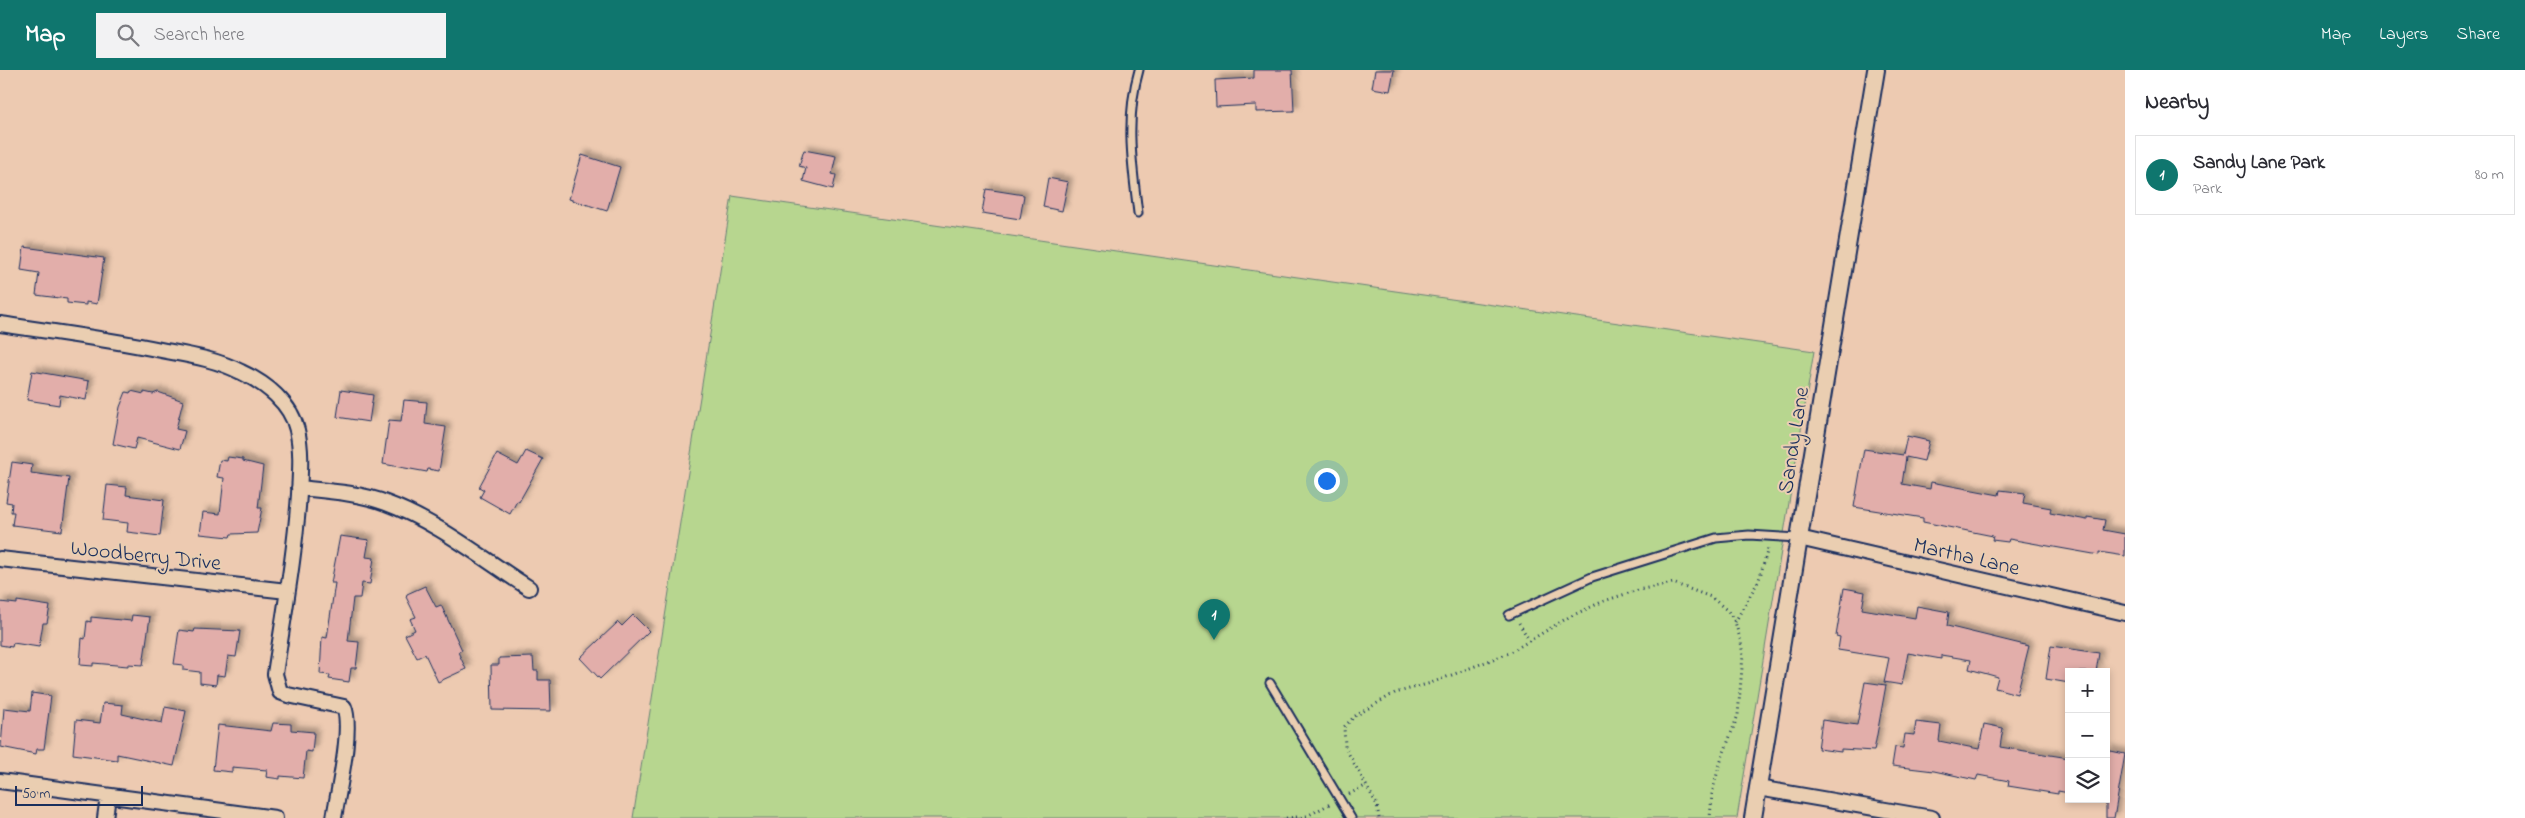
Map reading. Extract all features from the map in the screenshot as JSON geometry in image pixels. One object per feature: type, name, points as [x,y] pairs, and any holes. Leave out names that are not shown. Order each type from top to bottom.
[{"type":"street","name":"Sandy Lane","points":[[1753,818],[1876,70]]},
{"type":"street","points":[[0,324],[114,340],[210,360],[242,372],[264,385],[282,401],[292,414],[297,430],[301,458],[297,520],[275,674],[280,692],[288,696],[344,706],[347,714],[346,735],[334,818]]},
{"type":"street","points":[[299,488],[335,492],[386,503],[433,526],[529,588]]},
{"type":"street","name":"Martha Lane","points":[[1799,538],[2125,613]]},
{"type":"street","name":"Woodberry Drive","points":[[0,559],[287,591]]},
{"type":"street","points":[[0,781],[275,818]]},
{"type":"street","points":[[1758,788],[1932,818]]},
{"type":"street","points":[[105,818],[108,796]]},
{"type":"lane","points":[[1138,213],[1129,130],[1132,93],[1139,70]]},
{"type":"lane","points":[[1511,614],[1592,578],[1716,538],[1749,535],[1799,538]]},
{"type":"lane","points":[[1270,683],[1351,818]]},
{"type":"path","points":[[1735,622],[1759,580],[1766,562],[1769,536]]},
{"type":"path","points":[[1380,818],[1377,805],[1344,742],[1344,726],[1355,716],[1395,693],[1431,683],[1509,653],[1569,617],[1604,601],[1638,590],[1673,583],[1710,597],[1728,611],[1735,622],[1743,656],[1738,715],[1719,766],[1712,794],[1710,818]]},
{"type":"path","points":[[1511,614],[1529,640]]},
{"type":"path","points":[[1286,818],[1308,816],[1367,785]]},
{"type":"green space","points":[[732,196],[1814,351],[1737,818],[633,818]]},
{"type":"building","points":[[1254,70],[1292,70],[1294,111],[1256,112],[1256,105],[1216,107],[1215,80],[1254,78]]},
{"type":"building","points":[[1375,70],[1394,70],[1390,91],[1372,88]]},
{"type":"building","points":[[804,150],[836,156],[832,174],[836,175],[833,189],[803,181],[806,168],[799,166]]},
{"type":"building","points":[[582,155],[620,167],[607,211],[569,199]]},
{"type":"building","points":[[1048,178],[1068,182],[1062,211],[1043,207]]},
{"type":"building","points":[[986,189],[1024,195],[1020,219],[982,213]]},
{"type":"building","points":[[24,247],[104,258],[97,304],[86,302],[86,305],[67,303],[67,299],[36,295],[39,273],[21,270]]},
{"type":"building","points":[[32,371],[89,381],[86,400],[60,395],[59,405],[27,400]]},
{"type":"building","points":[[341,390],[373,395],[369,422],[337,417]]},
{"type":"building","points":[[131,391],[144,394],[144,392],[153,394],[158,392],[183,401],[176,429],[185,431],[180,449],[137,438],[134,449],[113,444],[120,407],[126,392],[130,393]]},
{"type":"building","points":[[404,400],[427,402],[425,424],[446,427],[439,471],[428,469],[427,472],[383,464],[389,420],[401,421]]},
{"type":"building","points":[[1907,436],[1929,441],[1924,461],[1906,457],[1902,484],[1930,489],[1931,482],[1999,495],[2000,490],[2025,493],[2023,503],[2051,508],[2050,513],[2087,520],[2087,517],[2105,520],[2103,530],[2125,534],[2125,556],[2099,552],[2099,555],[2009,539],[2008,542],[1992,540],[1993,536],[1923,522],[1923,518],[1854,507],[1864,449],[1903,455]]},
{"type":"building","points":[[526,451],[543,459],[519,502],[517,501],[510,514],[480,497],[484,490],[479,487],[497,454],[518,465]]},
{"type":"building","points":[[228,457],[243,459],[243,461],[263,466],[258,508],[262,508],[257,533],[231,534],[230,537],[200,534],[203,512],[220,514],[224,478],[217,477],[220,460],[227,461]]},
{"type":"building","points":[[12,462],[32,465],[31,473],[69,478],[62,531],[12,525],[14,512],[11,512],[12,503],[6,502]]},
{"type":"building","points":[[107,485],[127,487],[126,495],[164,500],[160,536],[127,532],[128,523],[103,520]]},
{"type":"building","points":[[340,536],[369,540],[366,557],[374,558],[370,584],[362,583],[360,598],[353,598],[348,641],[359,642],[356,668],[351,668],[349,682],[329,679],[330,675],[320,674],[322,637],[327,638],[335,583],[331,583]]},
{"type":"building","points":[[425,586],[436,607],[441,605],[462,650],[458,652],[466,669],[438,682],[425,654],[417,658],[405,635],[415,630],[410,619],[416,617],[406,597],[407,594]]},
{"type":"building","points":[[1844,588],[1865,592],[1862,609],[1915,618],[1917,606],[1949,612],[1947,626],[2029,646],[2017,694],[1995,688],[1998,677],[1969,669],[1971,660],[1941,655],[1941,659],[1908,653],[1902,685],[1884,682],[1889,658],[1838,650],[1840,637],[1836,636]]},
{"type":"building","points":[[17,601],[50,606],[47,623],[43,623],[39,647],[13,643],[12,647],[0,645],[0,602],[17,604]]},
{"type":"building","points":[[132,615],[150,617],[143,665],[128,664],[128,666],[93,663],[93,666],[80,665],[82,638],[85,639],[87,621],[91,622],[91,617],[131,621]]},
{"type":"building","points":[[633,615],[649,631],[600,679],[580,658],[618,622],[622,626]]},
{"type":"building","points":[[195,629],[240,631],[236,657],[228,656],[225,676],[217,675],[216,685],[200,683],[200,672],[183,670],[183,665],[174,664],[179,630],[194,632]]},
{"type":"building","points":[[2051,646],[2099,653],[2097,668],[2065,668],[2065,682],[2046,679]]},
{"type":"building","points":[[533,657],[534,671],[538,671],[538,680],[550,680],[551,711],[492,710],[491,665],[499,665],[499,658]]},
{"type":"building","points":[[1865,682],[1886,685],[1874,751],[1841,749],[1841,752],[1818,749],[1822,720],[1857,725]]},
{"type":"building","points":[[32,693],[51,696],[44,749],[37,749],[36,754],[1,747],[4,708],[30,711]]},
{"type":"building","points":[[103,703],[123,705],[122,714],[162,723],[165,707],[186,711],[174,766],[117,754],[117,760],[73,754],[76,720],[100,723]]},
{"type":"building","points":[[1916,722],[1941,725],[1939,741],[1979,749],[1984,724],[2003,728],[2000,747],[2065,757],[2065,792],[2058,791],[2058,794],[2008,786],[2009,781],[1978,775],[1976,780],[1934,771],[1892,766],[1895,747],[1903,748],[1905,734],[1914,735]]},
{"type":"building","points":[[273,723],[291,724],[291,730],[314,732],[312,752],[306,751],[303,778],[280,776],[280,779],[266,777],[267,770],[232,767],[232,772],[213,770],[218,725],[271,731]]},
{"type":"building","points":[[2110,751],[2125,754],[2114,818],[2106,818],[2106,803],[2110,803]]},
{"type":"place","name":"Sandy Lane Park","points":[[1214,640]]}]
